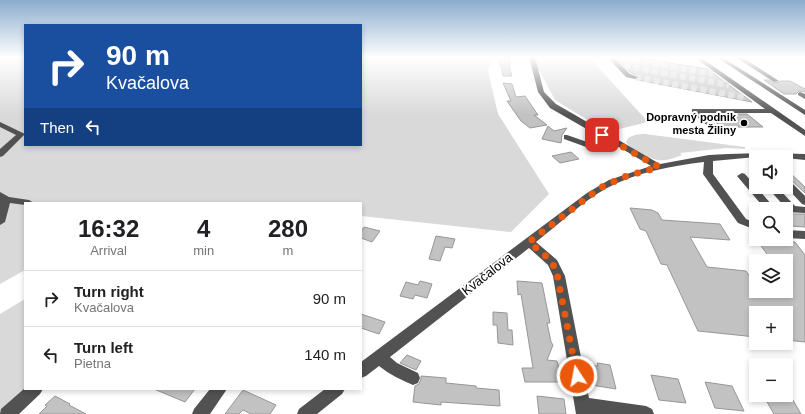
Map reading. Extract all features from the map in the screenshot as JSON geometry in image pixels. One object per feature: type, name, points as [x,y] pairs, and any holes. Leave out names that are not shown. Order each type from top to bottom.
[{"type":"street","points":[[537,76],[541,92],[548,101],[567,115],[659,167]]},
{"type":"street","points":[[630,76],[635,77]]},
{"type":"street","points":[[748,76],[803,111]]},
{"type":"street","points":[[768,76],[776,81]]},
{"type":"street","points":[[722,77],[747,96],[757,100],[805,134]]},
{"type":"street","points":[[721,132],[694,111],[803,111]]},
{"type":"street","points":[[701,116],[724,116]]},
{"type":"street","points":[[0,124],[21,134],[0,154]]},
{"type":"street","points":[[567,137],[589,146],[620,145]]},
{"type":"street","name":"Kvačalova","points":[[362,370],[600,188],[624,177],[659,167],[709,158],[740,155],[805,157]]},
{"type":"street","points":[[709,158],[708,174],[742,221],[749,224]]},
{"type":"street","points":[[742,176],[765,202]]},
{"type":"street","points":[[793,189],[805,202]]},
{"type":"street","points":[[778,194],[786,202]]},
{"type":"street","points":[[0,222],[3,197],[25,202]]},
{"type":"street","points":[[793,209],[805,210]]},
{"type":"street","points":[[793,233],[805,235]]},
{"type":"street","points":[[529,242],[553,263],[559,276],[583,409],[646,414]]},
{"type":"street","points":[[380,357],[392,368],[413,378]]},
{"type":"street","points":[[7,414],[34,390]]},
{"type":"street","points":[[200,414],[218,390]]},
{"type":"street","points":[[304,414],[336,390]]},
{"type":"shaded area","points":[[0,76],[24,76],[24,146],[362,146],[362,76],[489,76],[498,114],[549,194],[511,232],[362,216],[362,202],[24,202],[24,271],[0,284]]},
{"type":"shaded area","points":[[542,76],[607,76],[648,122],[607,132],[555,100]]},
{"type":"shaded area","points":[[645,134],[745,147],[745,149],[726,148],[680,153],[682,155],[670,159],[660,160],[650,158],[638,152],[630,147],[626,142],[631,136]]},
{"type":"shaded area","points":[[24,300],[24,390],[0,414],[0,314]]},
{"type":"building","points":[[639,76],[717,76],[752,102],[638,80]]},
{"type":"building","points":[[764,80],[769,80],[774,83],[780,81],[790,81],[805,89],[805,92],[799,91],[796,94],[784,94]]},
{"type":"building","points":[[503,83],[512,84],[516,97],[525,96],[538,115],[534,115],[547,125],[530,128],[521,121],[507,101],[511,101]]},
{"type":"building","name":"Dopravný podnik mesta Žiliny","points":[[729,114],[747,114],[763,127],[721,127],[711,118],[734,119]]},
{"type":"building","points":[[548,126],[554,131],[567,128],[562,135],[561,143],[542,139]]},
{"type":"building","points":[[571,152],[579,159],[560,163],[552,156]]},
{"type":"building","points":[[793,176],[805,187],[805,193],[793,182]]},
{"type":"building","points":[[630,208],[652,210],[658,213],[662,220],[720,224],[730,240],[690,237],[707,267],[746,271],[749,276],[749,298],[793,298],[793,254],[767,254],[761,246],[793,246],[793,242],[795,242],[805,255],[805,342],[793,341],[793,306],[749,306],[749,336],[698,331],[667,265],[661,264],[646,231],[640,229]]},
{"type":"building","points":[[793,214],[805,214],[805,227],[793,226]]},
{"type":"building","points":[[364,227],[380,231],[372,242],[362,238],[362,230]]},
{"type":"building","points":[[436,236],[455,239],[452,248],[445,247],[440,261],[429,259]]},
{"type":"building","points":[[420,281],[432,284],[427,298],[415,295],[413,299],[400,296],[406,282],[418,285]]},
{"type":"building","points":[[517,281],[542,283],[550,323],[547,323],[553,345],[547,360],[557,361],[563,382],[525,382],[522,368],[533,368],[521,294],[518,295]]},
{"type":"building","points":[[493,312],[507,313],[508,330],[512,330],[513,345],[498,343],[497,325],[493,325]]},
{"type":"building","points":[[362,314],[385,322],[379,334],[362,328]]},
{"type":"building","points":[[407,355],[421,361],[416,370],[400,363]]},
{"type":"building","points":[[597,363],[610,365],[616,389],[591,385],[587,365],[598,366]]},
{"type":"building","points":[[651,375],[678,379],[686,403],[659,400]]},
{"type":"building","points":[[421,376],[446,378],[446,383],[499,390],[500,406],[441,402],[441,405],[413,402],[415,386],[419,384]]},
{"type":"building","points":[[705,382],[732,386],[744,411],[715,408]]},
{"type":"building","points":[[156,390],[194,390],[185,402]]},
{"type":"building","points":[[243,390],[276,405],[270,414],[251,414],[243,410],[239,414],[225,414]]},
{"type":"building","points":[[55,396],[86,414],[39,414],[47,406],[45,405]]},
{"type":"building","points":[[537,396],[564,399],[566,414],[539,414]]},
{"type":"building","points":[[793,400],[801,414],[774,414],[767,402],[793,402]]},
{"type":"tunnel","points":[[681,76],[729,85]]},
{"type":"tunnel","points":[[635,77],[747,98]]},
{"type":"place","name":"Dopravný podnik mesta Žiliny","points":[[744,123]]},
{"type":"route","points":[[577,376],[559,276],[553,263],[529,242],[600,188],[624,177],[659,167],[602,135]]}]
